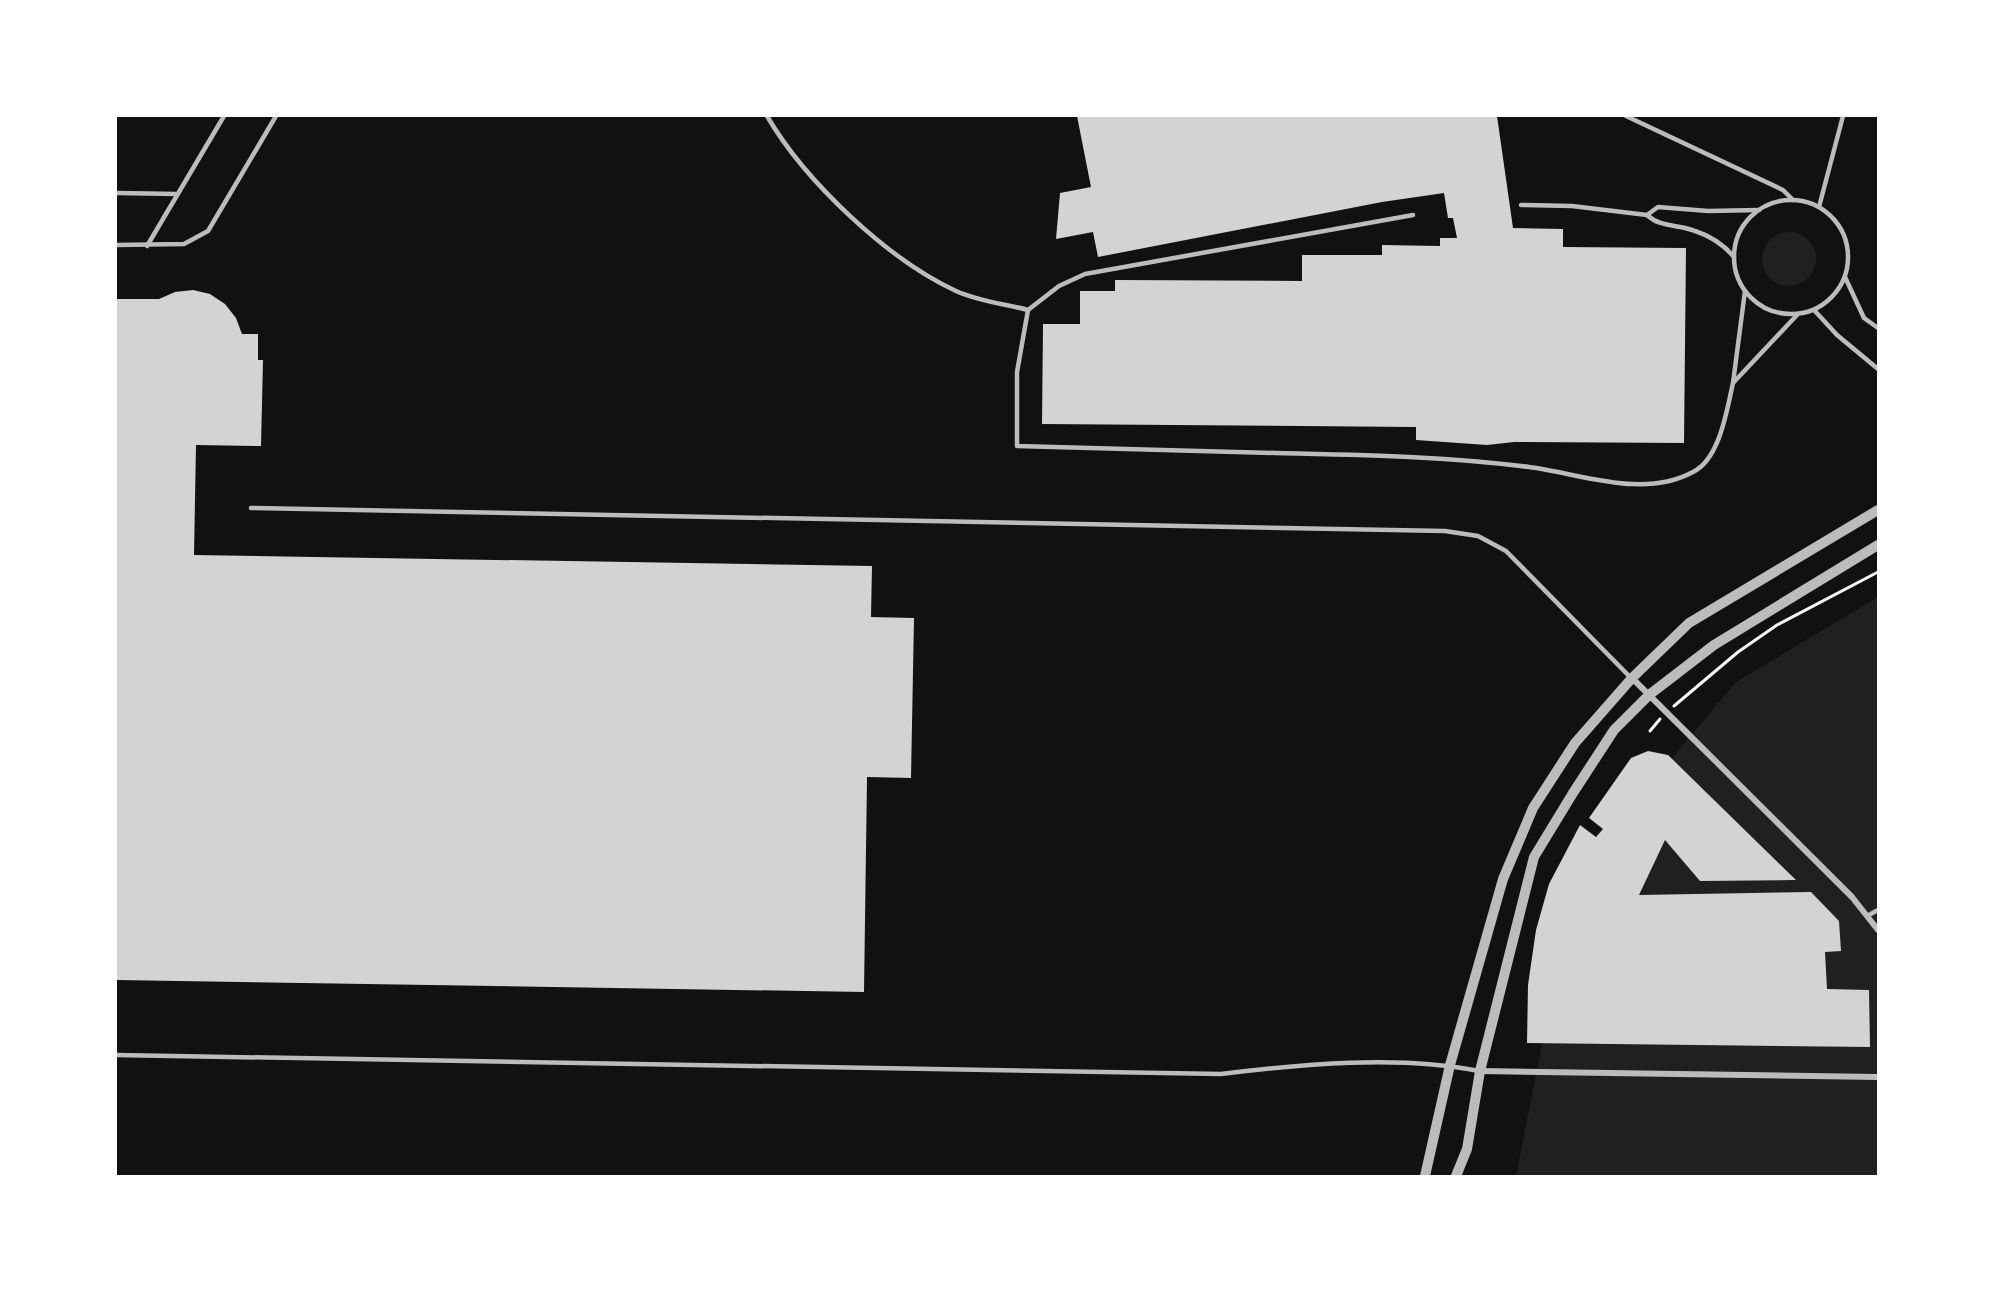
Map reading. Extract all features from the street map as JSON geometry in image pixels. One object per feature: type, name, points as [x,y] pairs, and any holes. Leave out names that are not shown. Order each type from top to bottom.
[{"type":"street","points":[[1425,1176],[1450,1065],[1503,879],[1533,808],[1575,743],[1632,678],[1689,623],[1878,510]]},
{"type":"street","points":[[1456,1176],[1467,1149],[1480,1071],[1534,857],[1614,730],[1649,695],[1714,645],[1878,545]]},
{"type":"street","points":[[1632,678],[1852,897],[1878,930]]},
{"type":"street","points":[[1480,1071],[1878,1077]]},
{"type":"lane","points":[[147,246],[224,116]]},
{"type":"lane","points":[[116,245],[183,244],[208,231],[276,116]]},
{"type":"lane","points":[[767,116],[782,141],[848,215],[907,262],[958,292],[1028,310]]},
{"type":"lane","points":[[1626,116],[1783,190],[1793,200]]},
{"type":"lane","points":[[1819,207],[1843,116]]},
{"type":"lane","points":[[116,193],[177,194]]},
{"type":"lane","points":[[1793,200],[1819,207],[1832,216],[1842,229],[1848,244],[1849,261],[1845,277],[1828,302],[1814,310],[1797,314],[1768,310],[1745,291],[1737,275],[1734,257],[1741,231],[1759,210],[1775,202],[1793,200]]},
{"type":"lane","points":[[1521,205],[1572,206],[1647,215],[1656,223],[1695,230],[1724,245],[1734,257]]},
{"type":"lane","points":[[1647,215],[1658,207],[1708,211],[1759,210]]},
{"type":"lane","points":[[1413,216],[1085,274],[1059,286],[1028,310],[1017,372],[1017,446],[1424,458],[1529,467],[1639,485],[1673,480],[1696,471],[1709,456],[1721,432],[1733,383],[1745,291]]},
{"type":"lane","points":[[1845,277],[1864,318],[1878,328]]},
{"type":"lane","points":[[1814,310],[1837,335],[1878,369]]},
{"type":"lane","points":[[1733,383],[1797,314]]},
{"type":"lane","points":[[251,508],[1445,531],[1478,536],[1506,551],[1632,678]]},
{"type":"lane","points":[[1867,916],[1878,910]]},
{"type":"lane","points":[[116,1055],[1221,1074],[1300,1064],[1450,1065],[1480,1071]]},
{"type":"path","points":[[1650,731],[1666,712],[1738,652],[1777,625],[1878,572]]},
{"type":"shaded area","points":[[1784,232],[1794,232],[1804,236],[1812,244],[1816,259],[1812,274],[1804,282],[1794,286],[1784,286],[1774,282],[1766,274],[1762,264],[1762,254],[1766,244],[1774,236]]},
{"type":"shaded area","points":[[1878,597],[1878,1176],[1516,1176],[1576,873],[1736,682]]},
{"type":"building","points":[[1077,116],[1497,116],[1513,228],[1563,229],[1563,247],[1686,248],[1684,443],[1514,442],[1487,445],[1416,440],[1416,427],[1042,424],[1043,324],[1080,324],[1080,291],[1115,291],[1115,280],[1302,281],[1302,255],[1382,255],[1382,245],[1440,246],[1440,238],[1457,238],[1453,218],[1448,218],[1444,193],[1382,202],[1098,257],[1093,232],[1056,239],[1060,193],[1091,187]]},
{"type":"building","points":[[193,290],[210,294],[225,304],[236,318],[242,334],[258,334],[258,360],[263,360],[261,446],[196,445],[194,555],[872,566],[871,617],[914,618],[911,778],[867,777],[864,992],[116,980],[116,299],[159,299],[175,292]]},
{"type":"building","points":[[1648,751],[1668,755],[1796,880],[1700,881],[1665,840],[1639,895],[1811,892],[1839,921],[1841,951],[1825,952],[1827,989],[1869,990],[1870,1047],[1527,1043],[1528,985],[1536,930],[1549,884],[1580,825],[1596,837],[1603,829],[1589,818],[1631,758]]}]
